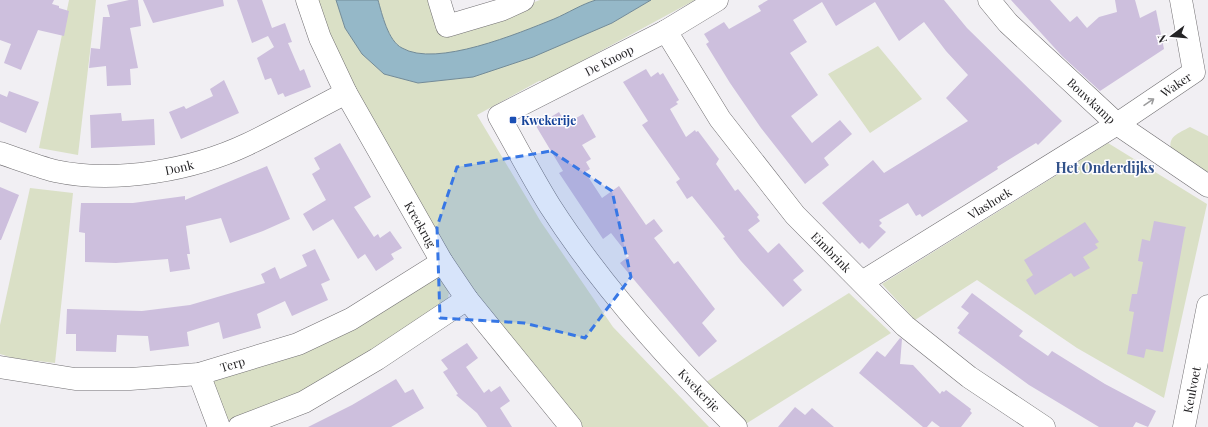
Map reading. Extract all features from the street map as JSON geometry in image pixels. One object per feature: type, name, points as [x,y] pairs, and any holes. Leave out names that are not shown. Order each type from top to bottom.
[{"type":"street","name":"Kreekrug","points":[[307,0],[320,38],[346,93],[442,262],[467,299],[571,427]]},
{"type":"street","points":[[439,0],[447,26],[501,10],[524,0]]},
{"type":"street","name":"De Knoop","points":[[499,116],[666,31],[717,0]]},
{"type":"street","name":"Bouwkamp","points":[[989,0],[1008,23],[1117,124],[1208,186]]},
{"type":"street","name":"Waker","points":[[1117,124],[1194,72],[1181,0]]},
{"type":"street","name":"Eimbrink","points":[[666,31],[720,119],[795,214],[905,326],[969,377],[1044,427]]},
{"type":"street","name":"Donk","points":[[0,153],[55,171],[128,176],[198,163],[247,144],[346,93]]},
{"type":"street","name":"Kwekerije","points":[[499,116],[550,206],[609,287],[693,385],[736,427]]},
{"type":"street","name":"Vlashoek","points":[[862,282],[1117,124]]},
{"type":"street","name":"Terp","points":[[0,366],[75,379],[130,379],[199,374],[298,344],[351,319],[442,262]]},
{"type":"street","points":[[239,427],[304,402],[377,360],[467,299]]},
{"type":"street","name":"Keulvoet","points":[[1184,427],[1208,306]]},
{"type":"street","points":[[199,374],[219,427]]},
{"type":"highlighted area","points":[[551,151],[612,191],[631,277],[585,338],[524,323],[440,318],[437,227],[457,167]]},
{"type":"green space","points":[[69,0],[96,0],[78,155],[39,148]]},
{"type":"green space","points":[[315,0],[336,0],[345,28],[362,54],[384,74],[418,83],[473,77],[612,23],[651,0],[695,0],[545,81],[539,81],[477,115],[541,222],[613,327],[709,427],[575,427],[447,270],[368,124]]},
{"type":"green space","points":[[378,0],[429,0],[442,36],[540,0],[597,0],[528,30],[500,40],[445,53],[421,54],[402,49],[393,40],[386,27]]},
{"type":"green space","points":[[878,46],[922,99],[870,133],[828,74]]},
{"type":"green space","points":[[1190,127],[1208,136],[1208,172],[1172,151],[1172,139]]},
{"type":"green space","points":[[1108,143],[1207,204],[1164,398],[1077,348],[977,280],[915,320],[882,284]]},
{"type":"green space","points":[[30,188],[73,193],[55,363],[13,358],[0,354],[0,325]]},
{"type":"green space","points":[[438,276],[447,284],[449,295],[446,302],[362,360],[278,403],[231,420],[225,419],[212,378]]},
{"type":"green space","points":[[849,293],[891,333],[744,425],[706,382]]},
{"type":"water","points":[[336,0],[378,0],[386,27],[397,45],[417,53],[435,54],[456,51],[499,40],[554,19],[596,0],[651,0],[612,23],[533,57],[473,77],[418,83],[384,74],[362,54],[345,28]]},
{"type":"building","points":[[0,0],[54,0],[52,4],[69,11],[64,36],[38,30],[21,70],[4,63],[11,44],[0,40]]},
{"type":"building","points":[[129,0],[138,0],[141,26],[130,28],[138,68],[130,69],[131,85],[107,86],[106,66],[89,68],[91,48],[100,49],[103,17],[110,17],[107,5]]},
{"type":"building","points":[[143,0],[223,0],[224,6],[153,23]]},
{"type":"building","points":[[237,0],[262,0],[272,28],[285,23],[292,42],[288,43],[300,71],[304,69],[311,87],[285,97],[283,93],[278,95],[271,78],[265,80],[257,58],[274,47],[268,36],[252,43]]},
{"type":"building","points":[[768,0],[944,0],[967,28],[1062,121],[1038,145],[1036,143],[997,167],[998,169],[922,217],[920,214],[916,216],[908,203],[879,220],[882,223],[879,226],[886,232],[869,249],[862,242],[860,244],[822,203],[873,160],[884,173],[968,121],[946,98],[968,75],[946,51],[924,22],[899,41],[875,2],[836,26],[822,2],[793,20],[807,42],[790,53],[818,95],[791,116],[812,143],[840,120],[852,134],[824,158],[829,165],[805,184],[761,128],[730,83],[706,44],[709,42],[704,34],[724,22],[729,29],[761,11],[758,6]]},
{"type":"building","points":[[1011,0],[1050,0],[1070,22],[1077,16],[1087,28],[1099,17],[1117,12],[1115,0],[1135,0],[1140,18],[1156,10],[1164,49],[1100,91],[1062,56]]},
{"type":"building","points":[[646,69],[651,77],[658,72],[660,75],[663,73],[679,100],[676,102],[678,104],[670,109],[686,137],[695,130],[696,132],[698,131],[719,159],[716,164],[735,191],[738,189],[759,215],[757,217],[760,221],[748,230],[768,253],[779,243],[804,271],[793,280],[802,290],[783,307],[741,261],[723,238],[725,237],[692,196],[687,199],[676,182],[680,179],[642,125],[648,121],[623,82]]},
{"type":"building","points":[[224,80],[239,113],[181,139],[169,112],[184,106],[186,109],[213,96],[210,89]]},
{"type":"building","points":[[9,91],[39,102],[26,133],[0,122],[0,94],[7,97]]},
{"type":"building","points":[[559,112],[566,124],[583,114],[596,137],[582,145],[591,159],[586,162],[590,169],[585,172],[602,198],[619,186],[646,225],[654,219],[663,231],[654,238],[674,264],[678,261],[715,309],[702,323],[717,341],[699,357],[620,263],[629,256],[611,233],[603,239],[559,173],[563,171],[536,126]]},
{"type":"building","points":[[121,113],[122,121],[154,119],[155,145],[91,148],[90,115]]},
{"type":"building","points":[[340,143],[371,197],[354,207],[374,237],[378,234],[380,238],[390,231],[402,248],[391,254],[394,259],[376,271],[365,254],[358,259],[333,219],[313,231],[303,214],[326,200],[312,174],[320,169],[314,158]]},
{"type":"building","points":[[267,166],[290,219],[230,243],[221,218],[186,226],[190,254],[187,254],[190,269],[170,272],[168,259],[116,263],[85,262],[85,233],[79,232],[81,203],[133,203],[185,196],[185,200]]},
{"type":"building","points":[[0,187],[19,195],[1,240],[0,240]]},
{"type":"building","points":[[1154,221],[1186,227],[1163,352],[1146,349],[1144,358],[1127,354],[1134,312],[1129,311],[1132,294],[1137,294],[1143,262],[1138,261],[1142,239],[1150,241]]},
{"type":"building","points":[[1085,222],[1099,242],[1095,244],[1098,248],[1083,257],[1090,268],[1074,277],[1071,273],[1035,295],[1026,280],[1033,275],[1024,260]]},
{"type":"building","points":[[315,249],[330,280],[321,284],[328,300],[292,316],[285,301],[257,314],[261,328],[223,339],[219,322],[187,332],[189,346],[150,351],[148,336],[117,335],[116,352],[76,351],[76,334],[66,334],[67,309],[142,311],[190,305],[265,283],[261,274],[275,267],[280,279],[307,266],[302,255]]},
{"type":"building","points":[[972,293],[1023,331],[1019,336],[1048,356],[1052,351],[1105,384],[1156,411],[1148,427],[1136,422],[1133,427],[1099,427],[1029,385],[958,333],[960,330],[957,328],[969,313],[961,307]]},
{"type":"building","points":[[900,338],[902,339],[900,364],[913,365],[940,394],[942,391],[944,392],[946,390],[971,409],[970,411],[972,413],[961,427],[940,427],[932,421],[927,427],[923,427],[859,373],[877,351],[885,357]]},
{"type":"building","points":[[467,343],[478,358],[466,367],[484,393],[489,389],[491,392],[500,386],[510,401],[500,408],[512,427],[487,427],[477,413],[456,395],[458,394],[443,372],[448,369],[441,360]]},
{"type":"building","points":[[396,379],[405,393],[413,389],[424,408],[391,427],[308,427],[352,405]]},
{"type":"building","points":[[795,407],[805,415],[812,408],[834,427],[778,427]]},
{"type":"place","name":"Kwekerije","points":[[513,120]]},
{"type":"district","name":"Het Onderdijks","points":[[1105,167]]}]
